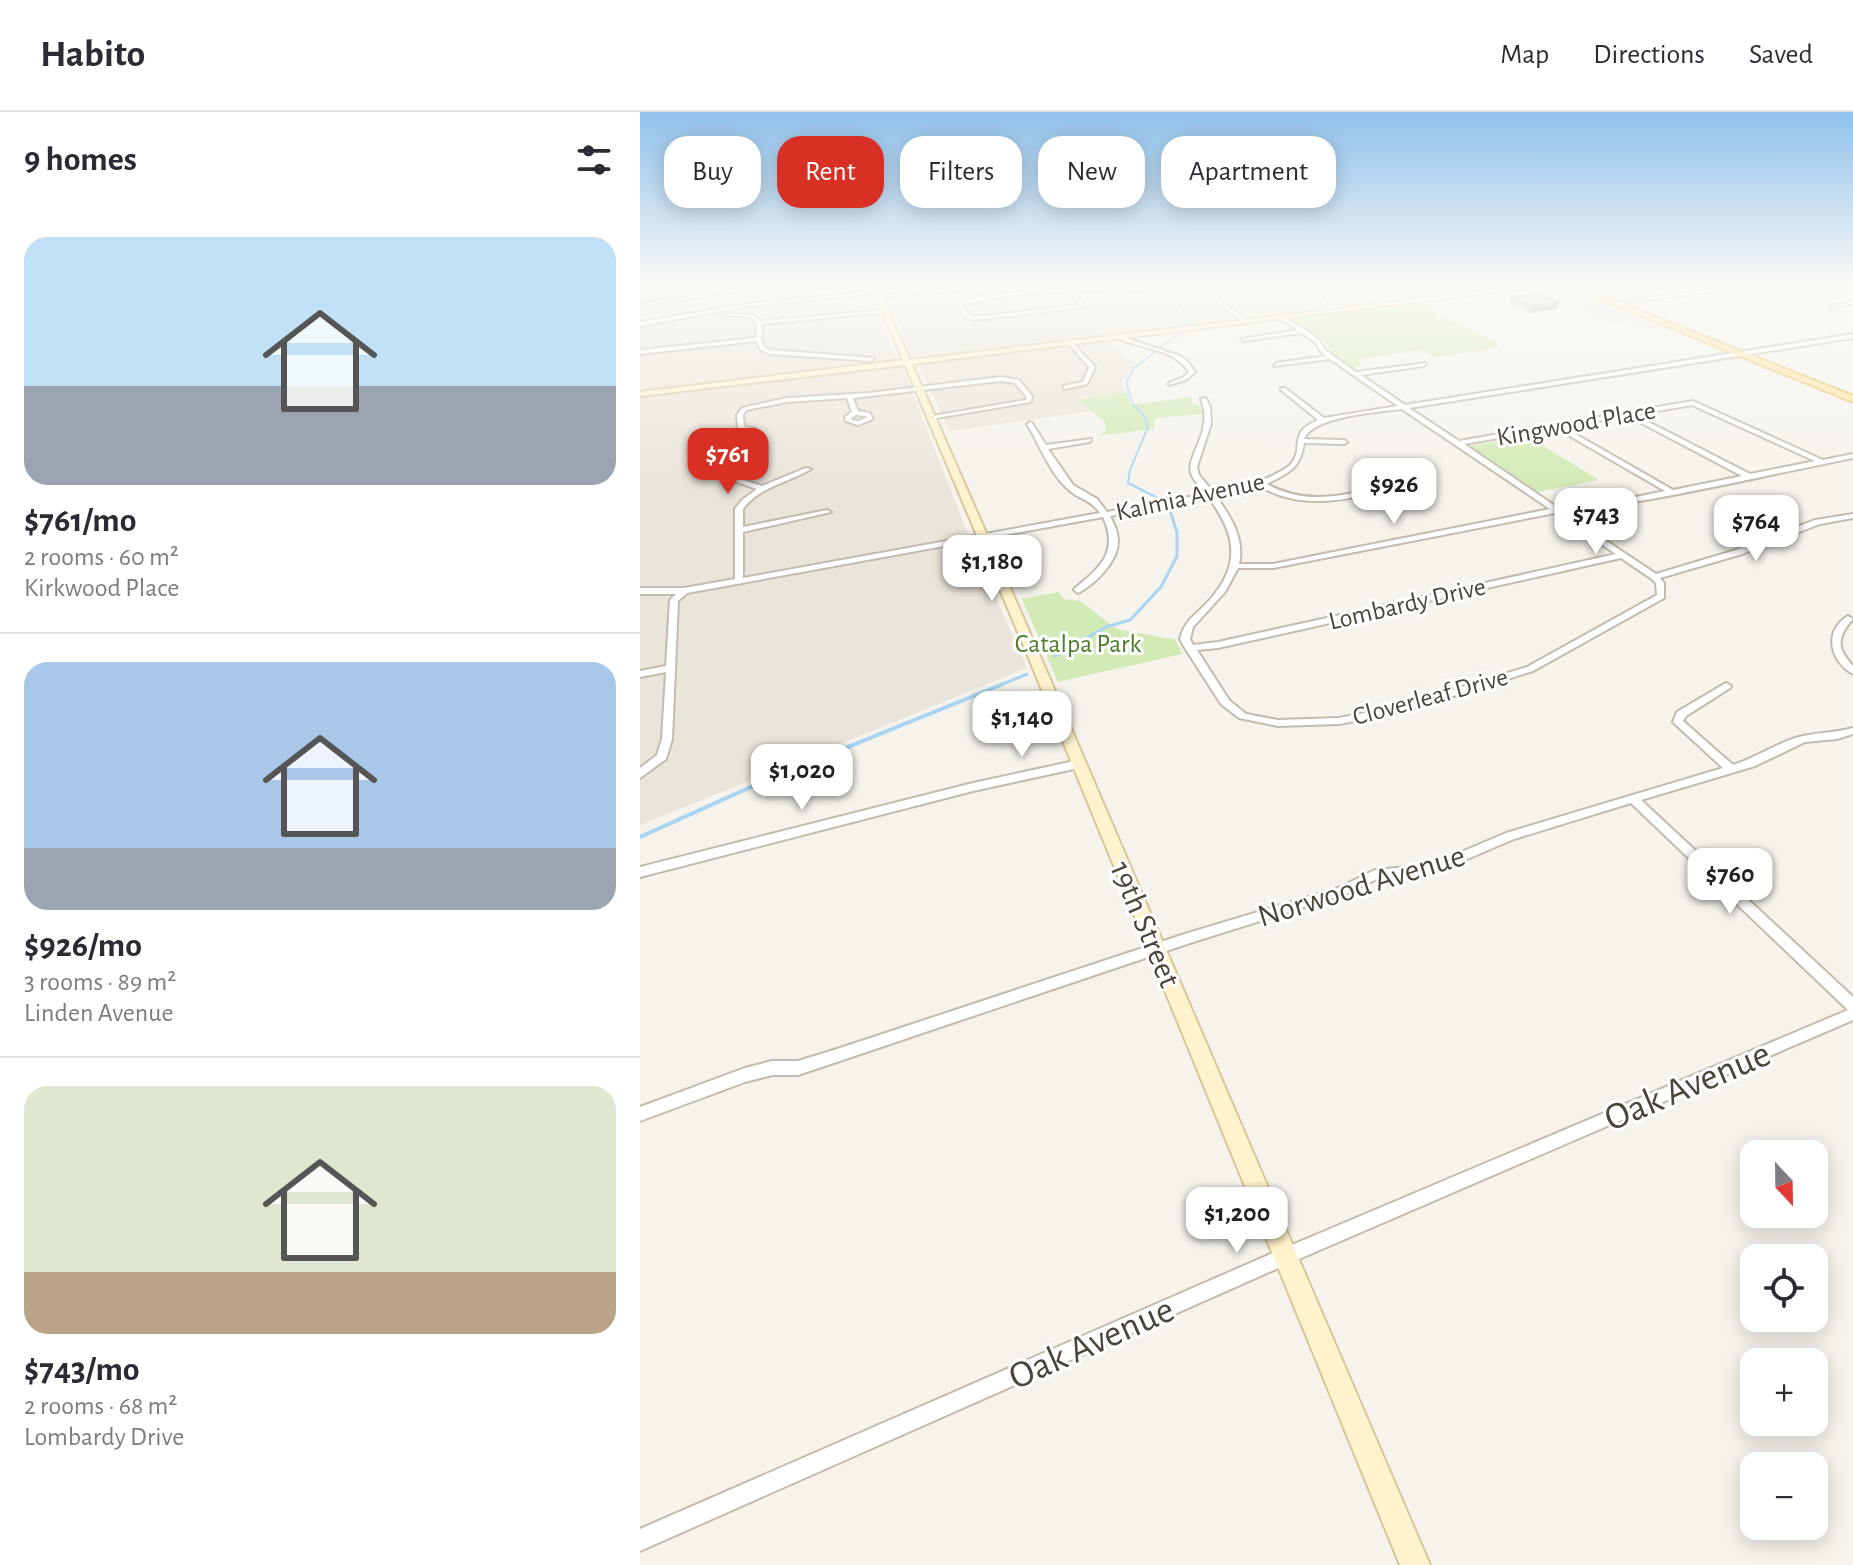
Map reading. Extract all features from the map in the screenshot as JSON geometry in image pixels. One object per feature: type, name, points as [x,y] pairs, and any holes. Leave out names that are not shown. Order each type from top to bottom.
[{"type":"main road","points":[[1738,353],[1853,399]]},
{"type":"street","points":[[774,353],[872,359]]},
{"type":"street","name":"19th Street","points":[[902,353],[983,536],[1415,1565]]},
{"type":"street","points":[[640,394],[981,353]]},
{"type":"street","points":[[1065,387],[1085,383],[1092,367],[1080,353]]},
{"type":"street","points":[[1168,353],[1183,360],[1192,372],[1171,384]]},
{"type":"street","points":[[1327,353],[1655,577],[1739,552],[1818,522],[1853,516]]},
{"type":"street","points":[[1283,389],[1322,420],[1748,353]]},
{"type":"street","points":[[1276,365],[1331,357]]},
{"type":"street","points":[[1356,374],[1424,364]]},
{"type":"street","points":[[741,429],[741,411],[787,400],[850,397],[1010,379],[1021,384],[1029,396],[1029,401],[1013,405],[930,417]]},
{"type":"street","points":[[850,397],[855,413]]},
{"type":"street","points":[[1190,648],[1185,639],[1189,626],[1225,586],[1237,551],[1233,525],[1195,475],[1194,467],[1210,420],[1210,411],[1204,399]]},
{"type":"street","name":"Kingwood Place","points":[[1460,443],[1693,403],[1822,462]]},
{"type":"street","points":[[1629,414],[1748,476]]},
{"type":"street","name":"Kalmia Avenue","points":[[640,591],[684,591],[1264,485],[1292,468],[1306,428],[1322,420]]},
{"type":"street","points":[[1030,424],[1069,486],[1097,503],[1113,529],[1114,549],[1102,569],[1078,590]]},
{"type":"street","points":[[1558,427],[1672,492]]},
{"type":"street","points":[[1045,447],[1089,440]]},
{"type":"street","points":[[1300,441],[1344,442]]},
{"type":"street","points":[[1234,566],[1273,566],[1853,456]]},
{"type":"street","points":[[739,580],[739,509],[751,495],[808,469]]},
{"type":"street","points":[[737,479],[764,489]]},
{"type":"street","points":[[1264,485],[1286,497],[1310,500],[1402,484]]},
{"type":"street","points":[[739,530],[827,512]]},
{"type":"street","name":"Lombardy Drive","points":[[1190,648],[1218,645],[1623,555]]},
{"type":"street","name":"Cloverleaf Drive","points":[[1190,648],[1225,702],[1243,716],[1278,723],[1350,719],[1402,709],[1542,664],[1656,601],[1662,590],[1655,577]]},
{"type":"street","points":[[644,772],[662,757],[667,739],[674,600],[684,591]]},
{"type":"street","points":[[1848,619],[1835,635],[1834,645],[1838,655],[1853,671]]},
{"type":"street","points":[[640,674],[669,668]]},
{"type":"street","points":[[1726,686],[1681,714],[1678,722],[1731,769]]},
{"type":"street","name":"Norwood Avenue","points":[[640,1114],[745,1075],[772,1068],[798,1068],[834,1057],[1156,948],[1342,891],[1379,873],[1432,869],[1510,836],[1731,769],[1803,739],[1837,736],[1853,731]]},
{"type":"street","points":[[640,872],[973,787],[1079,764]]},
{"type":"street","points":[[1632,798],[1853,1006]]},
{"type":"street","name":"Oak Avenue","points":[[640,1540],[1286,1256],[1853,1014]]},
{"type":"shaded area","points":[[640,353],[894,353],[896,359],[640,390]]},
{"type":"shaded area","points":[[911,353],[948,353],[921,356]]},
{"type":"shaded area","points":[[1003,353],[1123,353],[1134,364],[1121,383],[1127,392],[1079,400],[1092,411],[950,431],[919,367],[924,363]]},
{"type":"shaded area","points":[[897,366],[903,369],[968,534],[1027,668],[640,825],[640,397]]},
{"type":"green space","points":[[1333,353],[1401,353],[1358,359],[1361,364],[1354,368]]},
{"type":"green space","points":[[1426,353],[1464,353],[1434,357]]},
{"type":"green space","points":[[1127,392],[1131,405],[1191,397],[1192,403],[1200,406],[1202,414],[1155,418],[1154,429],[1098,436],[1105,432],[1105,422],[1078,400]]},
{"type":"green space","points":[[1527,436],[1599,480],[1538,492],[1470,446]]},
{"type":"green space","name":"Catalpa Park","points":[[1058,592],[1064,599],[1080,601],[1117,629],[1176,640],[1182,654],[1058,682],[1022,599]]},
{"type":"waterway","points":[[1154,353],[1134,368],[1126,383],[1133,404],[1145,417],[1148,427],[1130,470],[1128,483],[1162,500]]},
{"type":"waterway","points":[[1168,508],[1171,514]]},
{"type":"waterway","points":[[1055,656],[1106,627],[1130,620],[1161,587],[1177,556],[1177,532],[1171,514]]},
{"type":"waterway","points":[[998,686],[1027,674]]},
{"type":"waterway","points":[[640,837],[764,781],[1003,684]]}]
